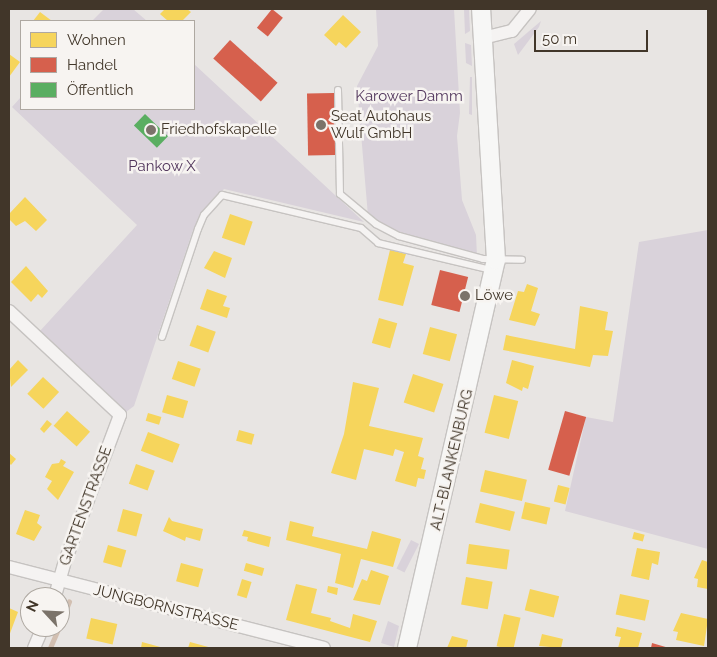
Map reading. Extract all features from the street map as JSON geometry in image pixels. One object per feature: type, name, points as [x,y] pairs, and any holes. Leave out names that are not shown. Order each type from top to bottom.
[{"type":"main road","points":[[481,9],[496,266]]},
{"type":"main road","name":"ALT-BLANKENBURG","points":[[407,648],[496,266]]},
{"type":"street","points":[[483,38],[512,31],[530,9]]},
{"type":"street","name":"GARTENSTRASSE","points":[[9,311],[120,415],[58,587]]},
{"type":"street","name":"JUNGBORNSTRASSE","points":[[9,567],[324,648]]},
{"type":"lane","points":[[338,90],[340,194],[376,224],[399,236],[496,266]]},
{"type":"lane","points":[[162,337],[204,215],[222,195],[361,228],[378,243],[496,266],[522,260]]},
{"type":"green space","points":[[104,9],[133,9],[146,20],[93,20]]},
{"type":"green space","name":"Karower Damm","points":[[376,9],[454,9],[460,113],[457,136],[462,200],[476,235],[477,256],[387,234],[368,216],[357,86],[378,46]]},
{"type":"green space","points":[[464,9],[469,9],[470,31],[465,34]]},
{"type":"green space","points":[[541,21],[539,27],[518,55],[514,44]]},
{"type":"green space","points":[[465,43],[471,45],[472,66],[466,63]]},
{"type":"green space","name":"Pankow X","points":[[195,65],[364,222],[224,189],[202,213],[193,230],[134,406],[126,412],[40,331],[137,225],[12,107],[20,98],[20,110],[195,110]]},
{"type":"green space","points":[[470,77],[472,77],[472,115],[469,114]]},
{"type":"green space","points":[[708,230],[708,549],[565,511],[586,417],[613,422],[639,242]]},
{"type":"green space","points":[[411,540],[419,544],[404,573],[396,569]]},
{"type":"green space","points":[[388,621],[399,626],[394,647],[381,643]]},
{"type":"building: Wohnen","points":[[165,9],[187,9],[191,12],[183,20],[167,20],[160,14]]},
{"type":"building: Wohnen","points":[[40,12],[51,20],[34,20]]},
{"type":"building: Wohnen","points":[[343,15],[361,32],[346,48],[339,42],[336,46],[324,35]]},
{"type":"building: Wohnen","points":[[9,54],[20,62],[9,77]]},
{"type":"building: Wohnen","points":[[25,197],[47,220],[36,231],[25,221],[16,226],[9,219],[9,214]]},
{"type":"building: Wohnen","points":[[230,214],[253,222],[245,245],[222,238]]},
{"type":"building: Wohnen","points":[[390,250],[406,254],[403,263],[414,266],[403,306],[378,300]]},
{"type":"building: Wohnen","points":[[214,251],[232,258],[225,278],[204,268]]},
{"type":"building: Wohnen","points":[[26,266],[48,291],[42,298],[38,294],[31,302],[11,282]]},
{"type":"building: Wohnen","points":[[527,284],[538,288],[531,311],[540,314],[535,326],[509,320],[518,291],[524,292]]},
{"type":"building: Wohnen","points":[[207,289],[227,296],[223,306],[230,308],[227,318],[200,309]]},
{"type":"building: Wohnen","points":[[580,306],[608,312],[605,330],[613,331],[608,356],[593,355],[590,367],[503,350],[506,335],[575,349]]},
{"type":"building: Wohnen","points":[[379,318],[397,323],[390,348],[372,343]]},
{"type":"building: Wohnen","points":[[197,325],[216,332],[208,353],[189,346]]},
{"type":"building: Wohnen","points":[[430,327],[457,334],[450,361],[423,354]]},
{"type":"building: Wohnen","points":[[18,360],[28,370],[11,387],[9,370]]},
{"type":"building: Wohnen","points":[[512,360],[534,366],[528,389],[523,387],[522,391],[506,383]]},
{"type":"building: Wohnen","points":[[178,361],[201,369],[195,387],[172,379]]},
{"type":"building: Wohnen","points":[[413,374],[443,384],[434,412],[404,403]]},
{"type":"building: Wohnen","points":[[43,377],[59,392],[43,409],[27,394]]},
{"type":"building: Wohnen","points":[[353,382],[379,388],[369,426],[423,438],[418,456],[424,458],[421,469],[426,470],[424,479],[418,478],[416,487],[395,481],[404,452],[395,449],[393,456],[364,449],[356,480],[331,473],[344,434]]},
{"type":"building: Wohnen","points":[[167,395],[188,401],[183,418],[162,412]]},
{"type":"building: Wohnen","points":[[494,395],[518,401],[509,439],[485,433]]},
{"type":"building: Wohnen","points":[[67,411],[90,432],[77,447],[54,426]]},
{"type":"building: Wohnen","points":[[148,413],[161,417],[159,425],[146,421]]},
{"type":"building: Wohnen","points":[[47,420],[52,424],[44,433],[40,429]]},
{"type":"building: Wohnen","points":[[239,430],[254,434],[252,445],[236,441]]},
{"type":"building: Wohnen","points":[[148,432],[180,444],[173,463],[141,451]]},
{"type":"building: Wohnen","points":[[9,453],[16,459],[11,465],[9,463]]},
{"type":"building: Wohnen","points":[[61,459],[66,462],[63,466],[74,472],[58,500],[47,489],[52,481],[45,477],[52,464],[59,463]]},
{"type":"building: Wohnen","points":[[136,464],[155,471],[148,491],[129,484]]},
{"type":"building: Wohnen","points":[[485,470],[527,480],[522,501],[480,491]]},
{"type":"building: Wohnen","points":[[558,485],[570,488],[566,504],[554,501]]},
{"type":"building: Wohnen","points":[[525,502],[550,508],[547,524],[521,519]]},
{"type":"building: Wohnen","points":[[480,503],[515,512],[510,531],[475,522]]},
{"type":"building: Wohnen","points":[[123,509],[142,514],[136,536],[117,531]]},
{"type":"building: Wohnen","points":[[25,510],[40,515],[37,523],[42,527],[34,541],[16,534]]},
{"type":"building: Wohnen","points":[[169,517],[172,521],[203,529],[200,541],[186,537],[185,541],[163,531]]},
{"type":"building: Wohnen","points":[[290,521],[314,527],[312,536],[367,549],[372,531],[401,539],[393,567],[361,559],[353,588],[335,583],[341,554],[286,540]]},
{"type":"building: Wohnen","points":[[244,530],[271,537],[269,547],[247,541],[248,537],[242,536]]},
{"type":"building: Wohnen","points":[[634,532],[645,535],[643,542],[632,539]]},
{"type":"building: Wohnen","points":[[469,544],[510,550],[507,570],[466,564]]},
{"type":"building: Wohnen","points":[[108,545],[126,550],[121,568],[103,562]]},
{"type":"building: Wohnen","points":[[637,548],[660,552],[658,565],[652,563],[649,580],[631,576]]},
{"type":"building: Wohnen","points":[[702,560],[708,562],[708,589],[697,587],[698,579],[694,578]]},
{"type":"building: Wohnen","points":[[181,563],[203,569],[198,587],[176,581]]},
{"type":"building: Wohnen","points":[[246,563],[264,568],[262,576],[244,571]]},
{"type":"building: Wohnen","points":[[371,570],[389,576],[380,605],[353,600],[362,579],[367,581]]},
{"type":"building: Wohnen","points":[[466,577],[493,582],[488,609],[461,605]]},
{"type":"building: Wohnen","points":[[242,579],[252,582],[247,598],[237,595]]},
{"type":"building: Wohnen","points":[[296,584],[317,589],[311,613],[331,618],[330,621],[350,628],[353,614],[377,621],[370,642],[286,620]]},
{"type":"building: Wohnen","points":[[328,586],[338,588],[337,595],[327,592]]},
{"type":"building: Wohnen","points":[[530,589],[559,596],[554,618],[525,610]]},
{"type":"building: Wohnen","points":[[620,594],[649,600],[645,621],[616,615]]},
{"type":"building: Wohnen","points":[[9,608],[18,612],[9,636]]},
{"type":"building: Wohnen","points":[[681,613],[708,619],[704,646],[676,640],[678,632],[673,631]]},
{"type":"building: Wohnen","points":[[504,614],[521,618],[514,648],[497,646]]},
{"type":"building: Wohnen","points":[[91,618],[117,624],[113,645],[86,638]]},
{"type":"building: Wohnen","points":[[617,627],[642,633],[638,648],[618,648],[621,637],[615,636]]},
{"type":"building: Wohnen","points":[[542,634],[563,639],[561,648],[539,646]]},
{"type":"building: Wohnen","points":[[452,636],[468,640],[466,648],[447,648]]},
{"type":"building: Wohnen","points":[[142,642],[164,648],[141,648]]},
{"type":"building: Wohnen","points":[[190,642],[212,648],[188,648]]},
{"type":"building: Handel","points":[[272,9],[283,18],[268,36],[257,28]]},
{"type":"building: Handel","points":[[230,40],[278,83],[261,101],[213,59]]},
{"type":"building: Handel","name":"Seat Autohaus Wulf GmbH","points":[[307,93],[334,93],[335,155],[308,155]]},
{"type":"building: Handel","points":[[440,270],[468,277],[459,312],[431,305]]},
{"type":"building: Handel","points":[[565,411],[586,417],[569,476],[548,470]]},
{"type":"building: Handel","points":[[652,643],[669,648],[651,648]]},
{"type":"building: Öffentlich","name":"Friedhofskapelle","points":[[145,114],[168,136],[157,148],[134,126]]},
{"type":"waterway","points":[[50,648],[55,637]]},
{"type":"place","name":"Seat Autohaus Wulf GmbH","points":[[321,125]]},
{"type":"place","name":"Friedhofskapelle","points":[[151,130]]},
{"type":"place","name":"Löwe","points":[[465,296]]}]
